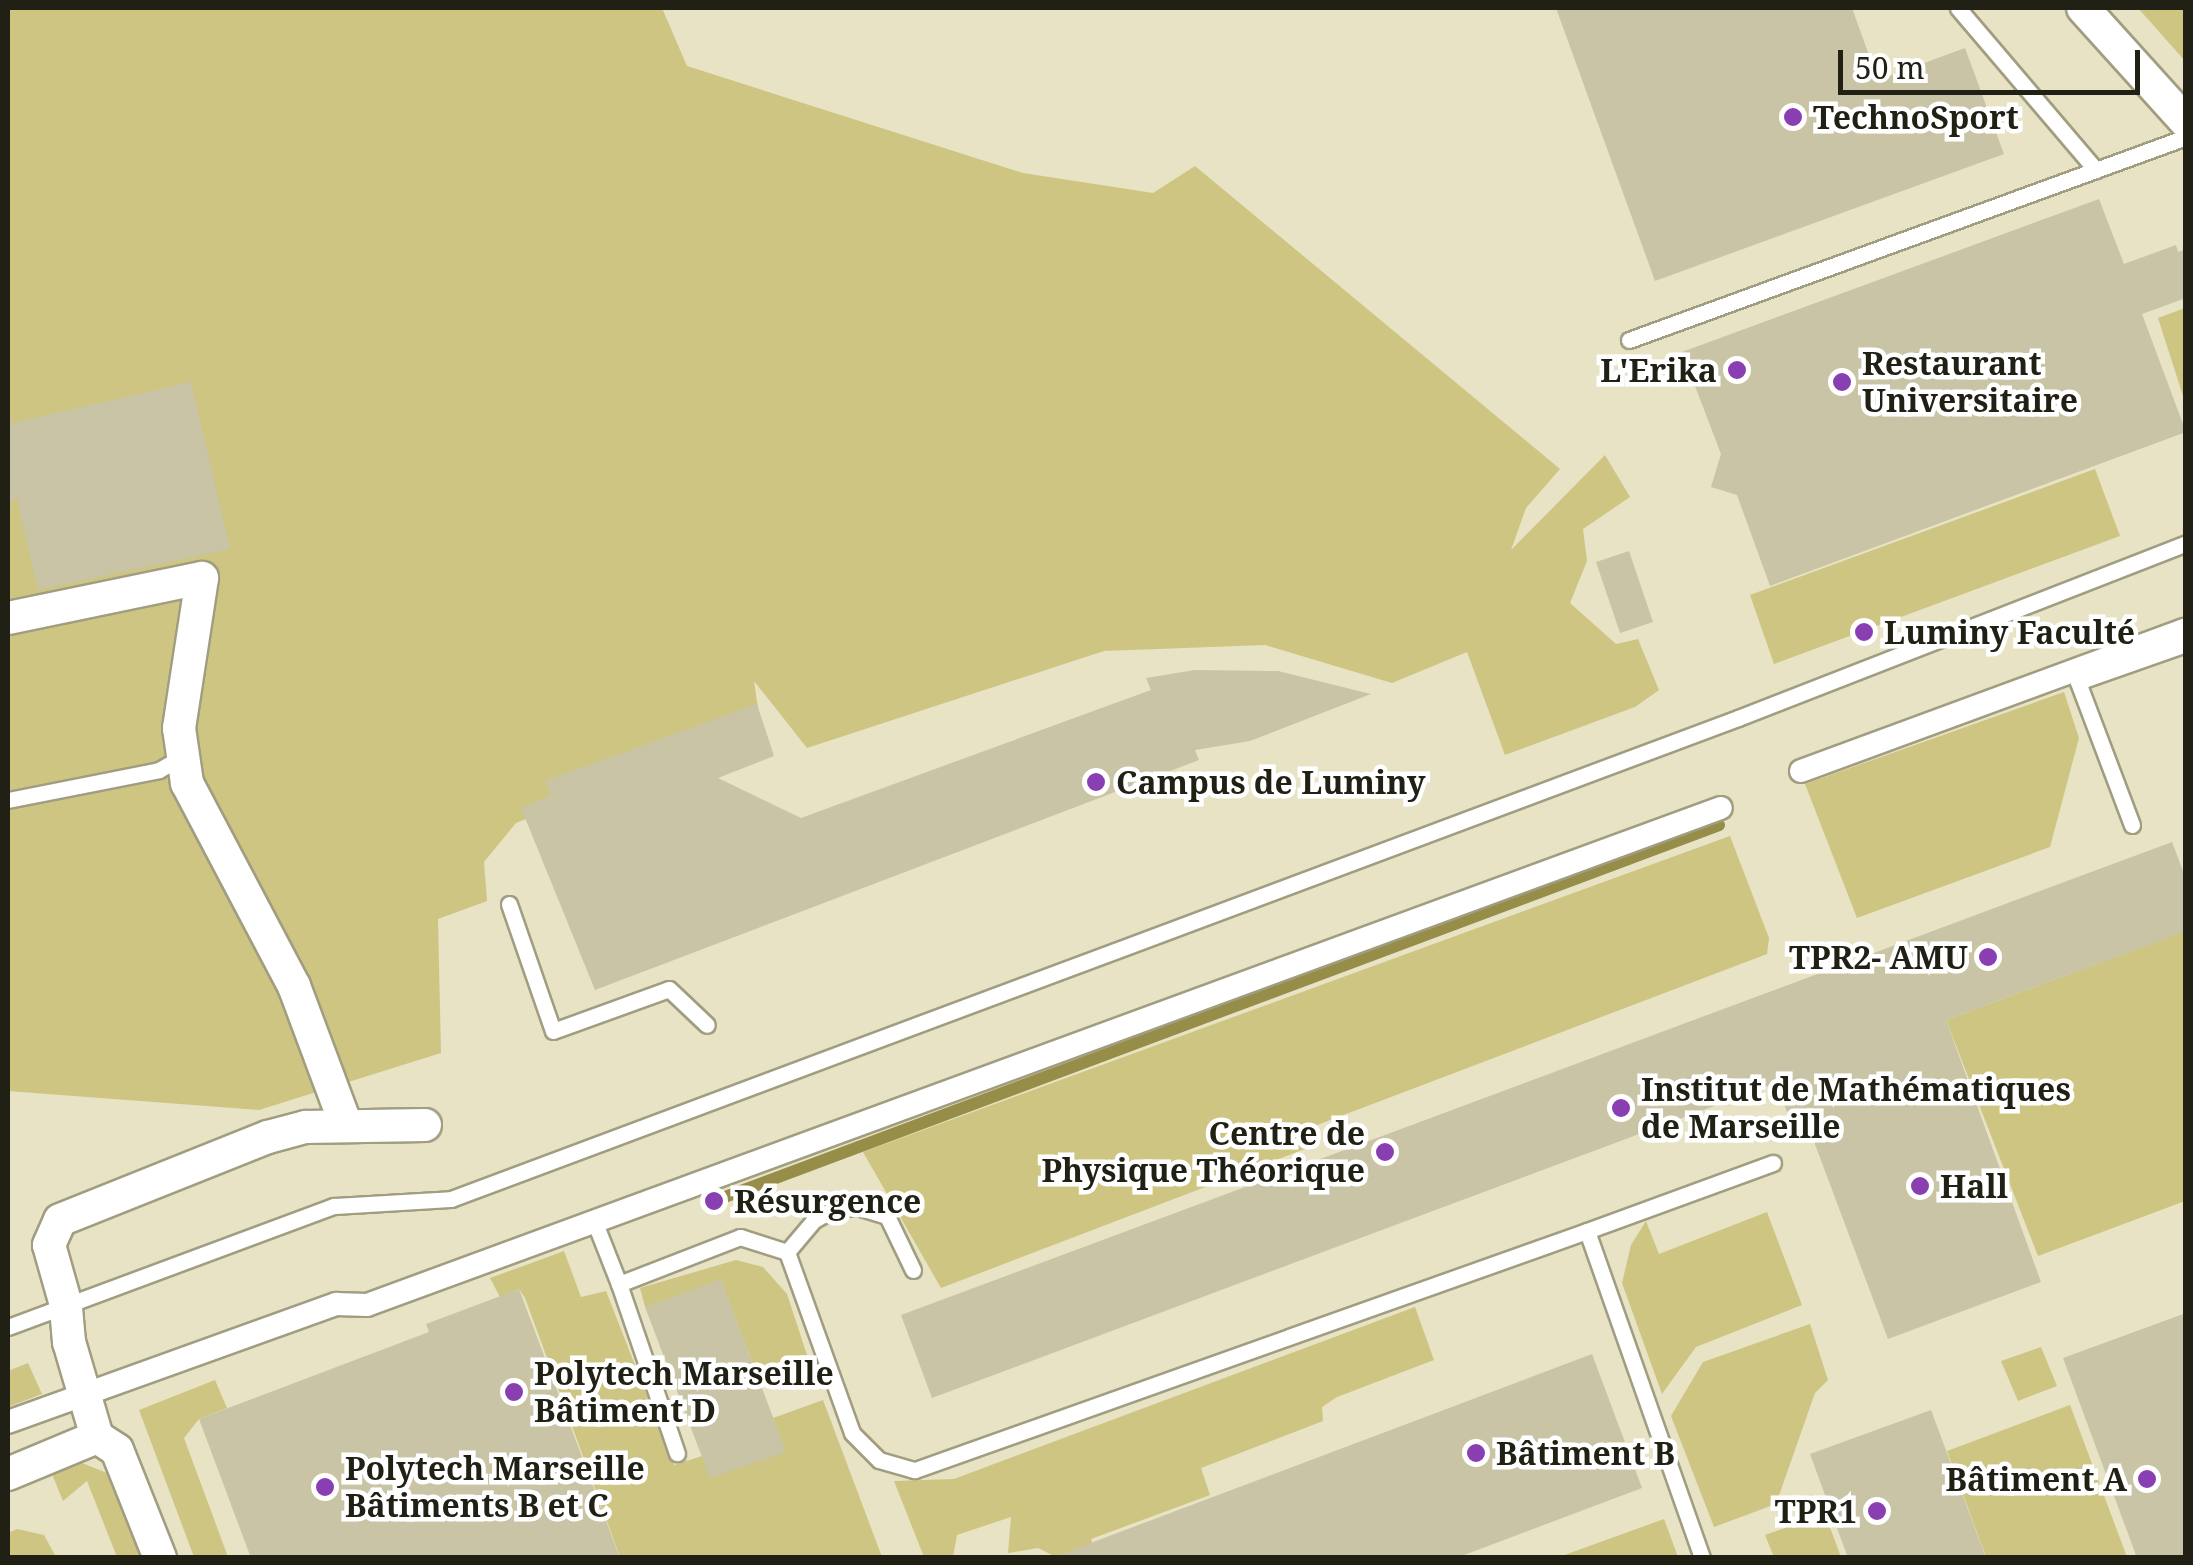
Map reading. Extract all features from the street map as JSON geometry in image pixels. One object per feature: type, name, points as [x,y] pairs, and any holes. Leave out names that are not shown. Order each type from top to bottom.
[{"type":"street","points":[[2083,8],[2186,122]]},
{"type":"street","points":[[8,618],[202,578],[179,728],[187,783],[294,986],[346,1125]]},
{"type":"street","points":[[1800,771],[2186,629]]},
{"type":"street","points":[[8,1422],[336,1304],[367,1305],[1720,808]]},
{"type":"street","points":[[160,1558],[117,1450],[97,1437],[68,1342],[66,1305],[49,1246],[60,1220],[268,1137],[346,1125],[425,1126]]},
{"type":"street","points":[[8,1474],[97,1437]]},
{"type":"lane","points":[[1958,8],[2096,170]]},
{"type":"lane","points":[[1628,340],[2186,137]]},
{"type":"lane","points":[[8,1327],[334,1206],[451,1199],[1738,718],[2186,543]]},
{"type":"lane","points":[[2132,825],[2078,682],[2186,644]]},
{"type":"lane","points":[[8,800],[159,770],[183,756]]},
{"type":"lane","points":[[509,904],[554,1031],[669,989],[707,1024]]},
{"type":"lane","points":[[787,1252],[852,1433],[879,1460],[915,1470],[1773,1162]]},
{"type":"lane","points":[[787,1252],[814,1220],[834,1209],[858,1207],[887,1216],[914,1270]]},
{"type":"lane","points":[[595,1223],[677,1453]]},
{"type":"lane","points":[[1587,1231],[1702,1558]]},
{"type":"lane","points":[[619,1284],[740,1237],[787,1252]]},
{"type":"shaded area","points":[[8,8],[662,8],[687,66],[1023,173],[1153,193],[1195,166],[1560,469],[1526,508],[1511,550],[1605,455],[1630,497],[1583,529],[1587,561],[1570,603],[1616,644],[1638,639],[1659,690],[1635,707],[1505,755],[1467,652],[1392,683],[1265,645],[1104,651],[807,748],[754,681],[760,722],[516,823],[484,862],[487,901],[438,919],[441,1053],[259,1110],[8,1091]]},
{"type":"shaded area","points":[[2138,8],[2185,8],[2185,61]]},
{"type":"shaded area","points":[[2186,308],[2185,402],[2158,318]]},
{"type":"shaded area","points":[[2095,469],[2120,536],[1774,664],[1750,595]]},
{"type":"shaded area","points":[[2064,692],[2079,738],[2050,847],[1857,918],[1805,784]]},
{"type":"shaded area","points":[[1730,836],[1769,938],[1767,954],[1312,1127],[1318,1144],[941,1288],[863,1152]]},
{"type":"shaded area","points":[[2185,931],[2185,1201],[2038,1256],[1946,1020]]},
{"type":"shaded area","points":[[1767,1212],[1802,1305],[1696,1347],[1662,1394],[1622,1283],[1631,1245],[1646,1221],[1659,1254]]},
{"type":"shaded area","points":[[564,1251],[581,1297],[606,1291],[674,1465],[702,1456],[785,1451],[773,1418],[823,1400],[882,1557],[620,1557],[525,1298],[519,1289],[500,1297],[490,1278]]},
{"type":"shaded area","points":[[736,1260],[763,1267],[787,1294],[807,1355],[756,1372],[721,1280],[645,1307],[640,1288]]},
{"type":"shaded area","points":[[1415,1307],[1434,1360],[1337,1397],[1322,1407],[1323,1421],[1201,1468],[1210,1495],[1091,1539],[1097,1557],[1056,1557],[1038,1548],[1008,1553],[1011,1517],[957,1535],[953,1557],[924,1557],[894,1481],[954,1479]]},
{"type":"shaded area","points":[[1810,1324],[1828,1380],[1815,1393],[1776,1504],[1714,1527],[1671,1416],[1703,1362]]},
{"type":"shaded area","points":[[2041,1347],[2057,1386],[2018,1401],[2001,1361]]},
{"type":"shaded area","points":[[28,1363],[42,1394],[8,1407],[8,1371]]},
{"type":"shaded area","points":[[215,1380],[227,1408],[199,1419],[184,1438],[228,1557],[194,1557],[139,1410]]},
{"type":"shaded area","points":[[2070,1405],[2127,1557],[1986,1557],[1947,1451]]},
{"type":"shaded area","points":[[77,1461],[117,1477],[147,1557],[117,1557],[87,1481],[63,1501],[50,1469]]},
{"type":"shaded area","points":[[1825,1514],[1841,1557],[1774,1557],[1765,1535]]},
{"type":"shaded area","points":[[1664,1519],[1678,1557],[1559,1557]]},
{"type":"shaded area","points":[[17,1529],[44,1535],[56,1557],[8,1557],[8,1533]]},
{"type":"building","name":"TechnoSport","points":[[1556,8],[1852,8],[1878,80],[1965,48],[2004,154],[1655,281]]},
{"type":"building","name":"Restaurant Universitaire","points":[[2099,199],[2124,264],[2176,245],[2178,252],[2186,249],[2186,298],[2142,314],[2186,432],[1770,586],[1737,495],[1711,487],[1721,454],[1682,352]]},
{"type":"building","points":[[191,382],[230,549],[38,590],[17,499],[8,501],[8,424]]},
{"type":"building","points":[[1629,551],[1653,622],[1620,633],[1596,562]]},
{"type":"building","points":[[1195,670],[1278,671],[1371,694],[1250,741],[1195,750],[1199,760],[595,990],[521,808],[551,795],[545,781],[757,704],[774,756],[718,778],[801,818],[1151,690],[1146,678]]},
{"type":"building","points":[[2172,842],[2186,879],[2186,931],[1946,1020],[2041,1282],[1888,1339],[1804,1115],[1790,1120],[1776,1083],[932,1398],[901,1315]]},
{"type":"building","points":[[721,1279],[786,1452],[710,1478],[645,1307]]},
{"type":"building","points":[[519,1289],[620,1558],[251,1558],[199,1419],[429,1332],[426,1324]]},
{"type":"building","name":"Bâtiment A","points":[[2186,1313],[2186,1558],[2137,1558],[2063,1358]]},
{"type":"building","name":"Bâtiment B","points":[[1592,1354],[1642,1488],[1456,1558],[1051,1558]]},
{"type":"building","name":"TPR1","points":[[1931,1410],[1986,1558],[1848,1558],[1810,1454]]},
{"type":"waterway","points":[[714,1201],[1719,825]]},
{"type":"place","name":"TechnoSport","points":[[1793,117]]},
{"type":"place","name":"L'Erika","points":[[1737,370]]},
{"type":"place","name":"Restaurant Universitaire","points":[[1842,382]]},
{"type":"place","name":"Luminy Faculté","points":[[1864,632]]},
{"type":"place","name":"Campus de Luminy","points":[[1096,782]]},
{"type":"place","name":"TPR2- AMU","points":[[1988,957]]},
{"type":"place","name":"Institut de Mathématiques de Marseille","points":[[1621,1108]]},
{"type":"place","name":"Centre de Physique Théorique","points":[[1385,1152]]},
{"type":"place","name":"Hall","points":[[1920,1186]]},
{"type":"place","name":"Résurgence","points":[[714,1201]]},
{"type":"place","name":"Polytech Marseille Bâtiment D","points":[[514,1392]]},
{"type":"place","name":"Bâtiment B","points":[[1476,1453]]},
{"type":"place","name":"Bâtiment A","points":[[2147,1479]]},
{"type":"place","name":"Polytech Marseille Bâtiments B et C","points":[[325,1487]]},
{"type":"place","name":"TPR1","points":[[1877,1511]]}]
